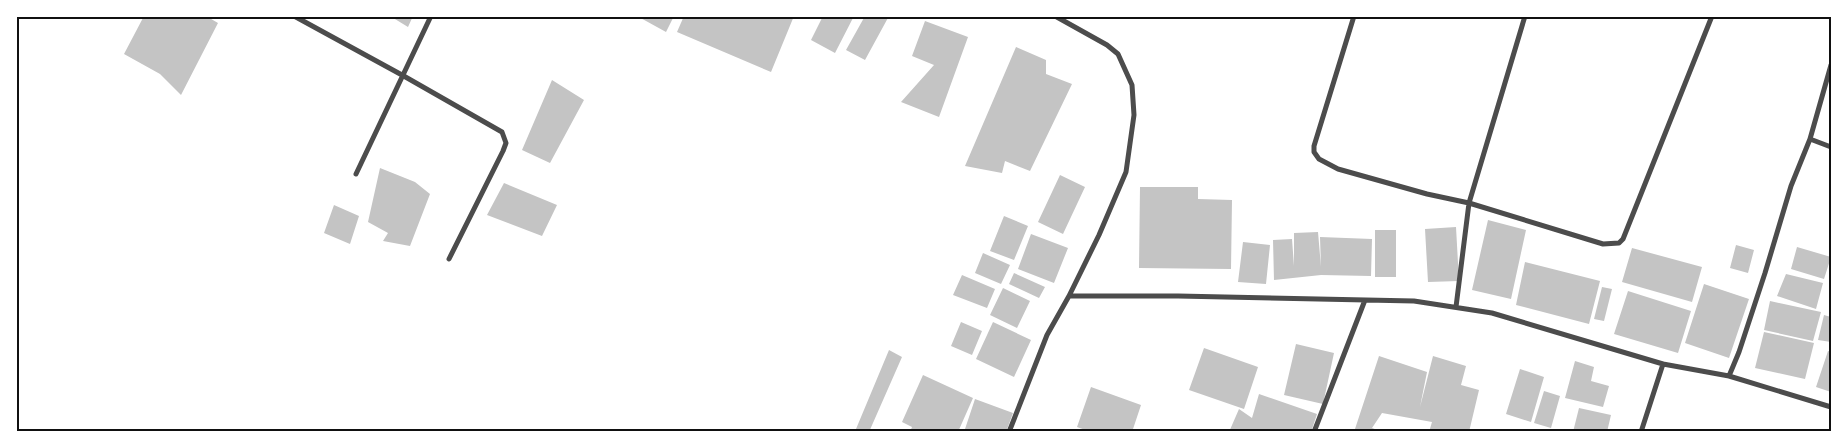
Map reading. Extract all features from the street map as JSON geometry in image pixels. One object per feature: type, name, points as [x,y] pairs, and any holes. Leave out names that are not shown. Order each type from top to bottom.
[{"type":"street","points":[[295,16],[502,132],[506,143],[449,259]]},
{"type":"street","points":[[356,174],[431,16]]},
{"type":"street","points":[[1008,432],[1046,335],[1069,296],[1099,235],[1126,172],[1134,115],[1132,85],[1118,54],[1107,45],[1055,16]]},
{"type":"street","points":[[1354,16],[1314,146],[1314,152],[1319,158],[1338,169],[1427,194],[1469,203],[1603,244],[1619,243],[1626,231],[1712,16]]},
{"type":"street","points":[[1456,308],[1469,203],[1525,16]]},
{"type":"street","points":[[1729,376],[1762,282],[1791,186],[1810,139],[1831,65]]},
{"type":"street","points":[[1810,139],[1831,147]]},
{"type":"street","points":[[1069,296],[1178,296],[1414,301],[1492,313],[1663,364],[1729,376],[1831,407]]},
{"type":"street","points":[[1314,432],[1365,300]]},
{"type":"street","points":[[1640,432],[1663,364]]},
{"type":"building","points":[[144,16],[206,16],[218,23],[181,95],[160,74],[124,54]]},
{"type":"building","points":[[390,16],[413,16],[408,27]]},
{"type":"building","points":[[637,16],[674,16],[666,32]]},
{"type":"building","points":[[684,16],[794,16],[771,72],[677,32]]},
{"type":"building","points":[[823,16],[854,16],[835,53],[811,40]]},
{"type":"building","points":[[865,16],[889,16],[865,60],[846,50]]},
{"type":"building","points":[[925,21],[968,37],[939,117],[901,102],[934,65],[912,56]]},
{"type":"building","points":[[1016,47],[1046,60],[1046,74],[1072,84],[1030,171],[1005,161],[1002,173],[965,166]]},
{"type":"building","points":[[552,80],[584,100],[550,163],[522,150]]},
{"type":"building","points":[[380,168],[415,182],[430,194],[410,246],[383,241],[388,233],[368,222]]},
{"type":"building","points":[[1060,175],[1085,187],[1063,234],[1038,222]]},
{"type":"building","points":[[504,183],[557,205],[542,236],[487,215]]},
{"type":"building","points":[[1140,187],[1198,187],[1198,199],[1232,200],[1231,269],[1139,268]]},
{"type":"building","points":[[334,205],[359,216],[350,244],[324,233]]},
{"type":"building","points":[[1004,216],[1028,226],[1014,260],[990,251]]},
{"type":"building","points":[[1488,220],[1526,230],[1511,299],[1472,290]]},
{"type":"building","points":[[1456,227],[1459,281],[1428,282],[1425,229]]},
{"type":"building","points":[[1375,230],[1396,230],[1396,277],[1375,277]]},
{"type":"building","points":[[1318,232],[1321,267],[1320,237],[1372,239],[1371,276],[1321,275],[1274,280],[1273,240],[1292,239],[1294,266],[1294,233]]},
{"type":"building","points":[[1031,234],[1068,248],[1054,283],[1018,269]]},
{"type":"building","points":[[1243,242],[1270,245],[1266,284],[1238,282]]},
{"type":"building","points":[[1736,245],[1754,250],[1748,273],[1730,268]]},
{"type":"building","points":[[1797,247],[1831,257],[1824,279],[1791,269]]},
{"type":"building","points":[[1632,248],[1702,267],[1692,302],[1622,282]]},
{"type":"building","points":[[983,253],[1010,265],[1001,284],[975,273]]},
{"type":"building","points":[[1525,262],[1600,281],[1589,324],[1516,305]]},
{"type":"building","points":[[1014,273],[1045,287],[1039,298],[1009,284]]},
{"type":"building","points":[[1786,274],[1823,283],[1816,309],[1777,296]]},
{"type":"building","points":[[962,275],[995,289],[987,308],[953,295]]},
{"type":"building","points":[[1704,284],[1749,299],[1729,358],[1685,343]]},
{"type":"building","points":[[1602,287],[1612,289],[1604,321],[1594,319]]},
{"type":"building","points":[[1003,288],[1030,301],[1017,328],[990,315]]},
{"type":"building","points":[[1628,291],[1691,311],[1678,353],[1614,334]]},
{"type":"building","points":[[1770,301],[1821,312],[1813,341],[1764,330]]},
{"type":"building","points":[[1824,315],[1831,317],[1831,342],[1818,340]]},
{"type":"building","points":[[961,322],[982,331],[972,355],[951,346]]},
{"type":"building","points":[[993,322],[1031,340],[1014,377],[976,359]]},
{"type":"building","points":[[1764,332],[1814,343],[1805,379],[1755,368]]},
{"type":"building","points":[[1296,344],[1334,353],[1323,404],[1284,395]]},
{"type":"building","points":[[1204,348],[1258,367],[1244,409],[1189,390]]},
{"type":"building","points":[[889,350],[902,357],[869,432],[860,432],[856,429]]},
{"type":"building","points":[[1828,351],[1831,352],[1831,392],[1816,387]]},
{"type":"building","points":[[1379,356],[1427,372],[1420,407],[1433,356],[1466,366],[1461,385],[1479,390],[1469,432],[1456,429],[1456,432],[1429,432],[1432,422],[1382,413],[1372,428],[1383,432],[1354,432]]},
{"type":"building","points":[[1575,361],[1594,367],[1591,381],[1609,386],[1603,407],[1565,398]]},
{"type":"building","points":[[1520,369],[1544,377],[1531,422],[1506,414]]},
{"type":"building","points":[[923,375],[973,398],[958,432],[910,432],[912,427],[902,422]]},
{"type":"building","points":[[1091,387],[1141,405],[1132,432],[1091,432],[1077,427]]},
{"type":"building","points":[[1544,391],[1560,396],[1551,428],[1534,423]]},
{"type":"building","points":[[1259,394],[1317,414],[1311,432],[1229,432],[1239,409],[1252,418]]},
{"type":"building","points":[[975,399],[1013,413],[1006,432],[964,432]]},
{"type":"building","points":[[1579,408],[1611,415],[1607,432],[1573,432]]}]
